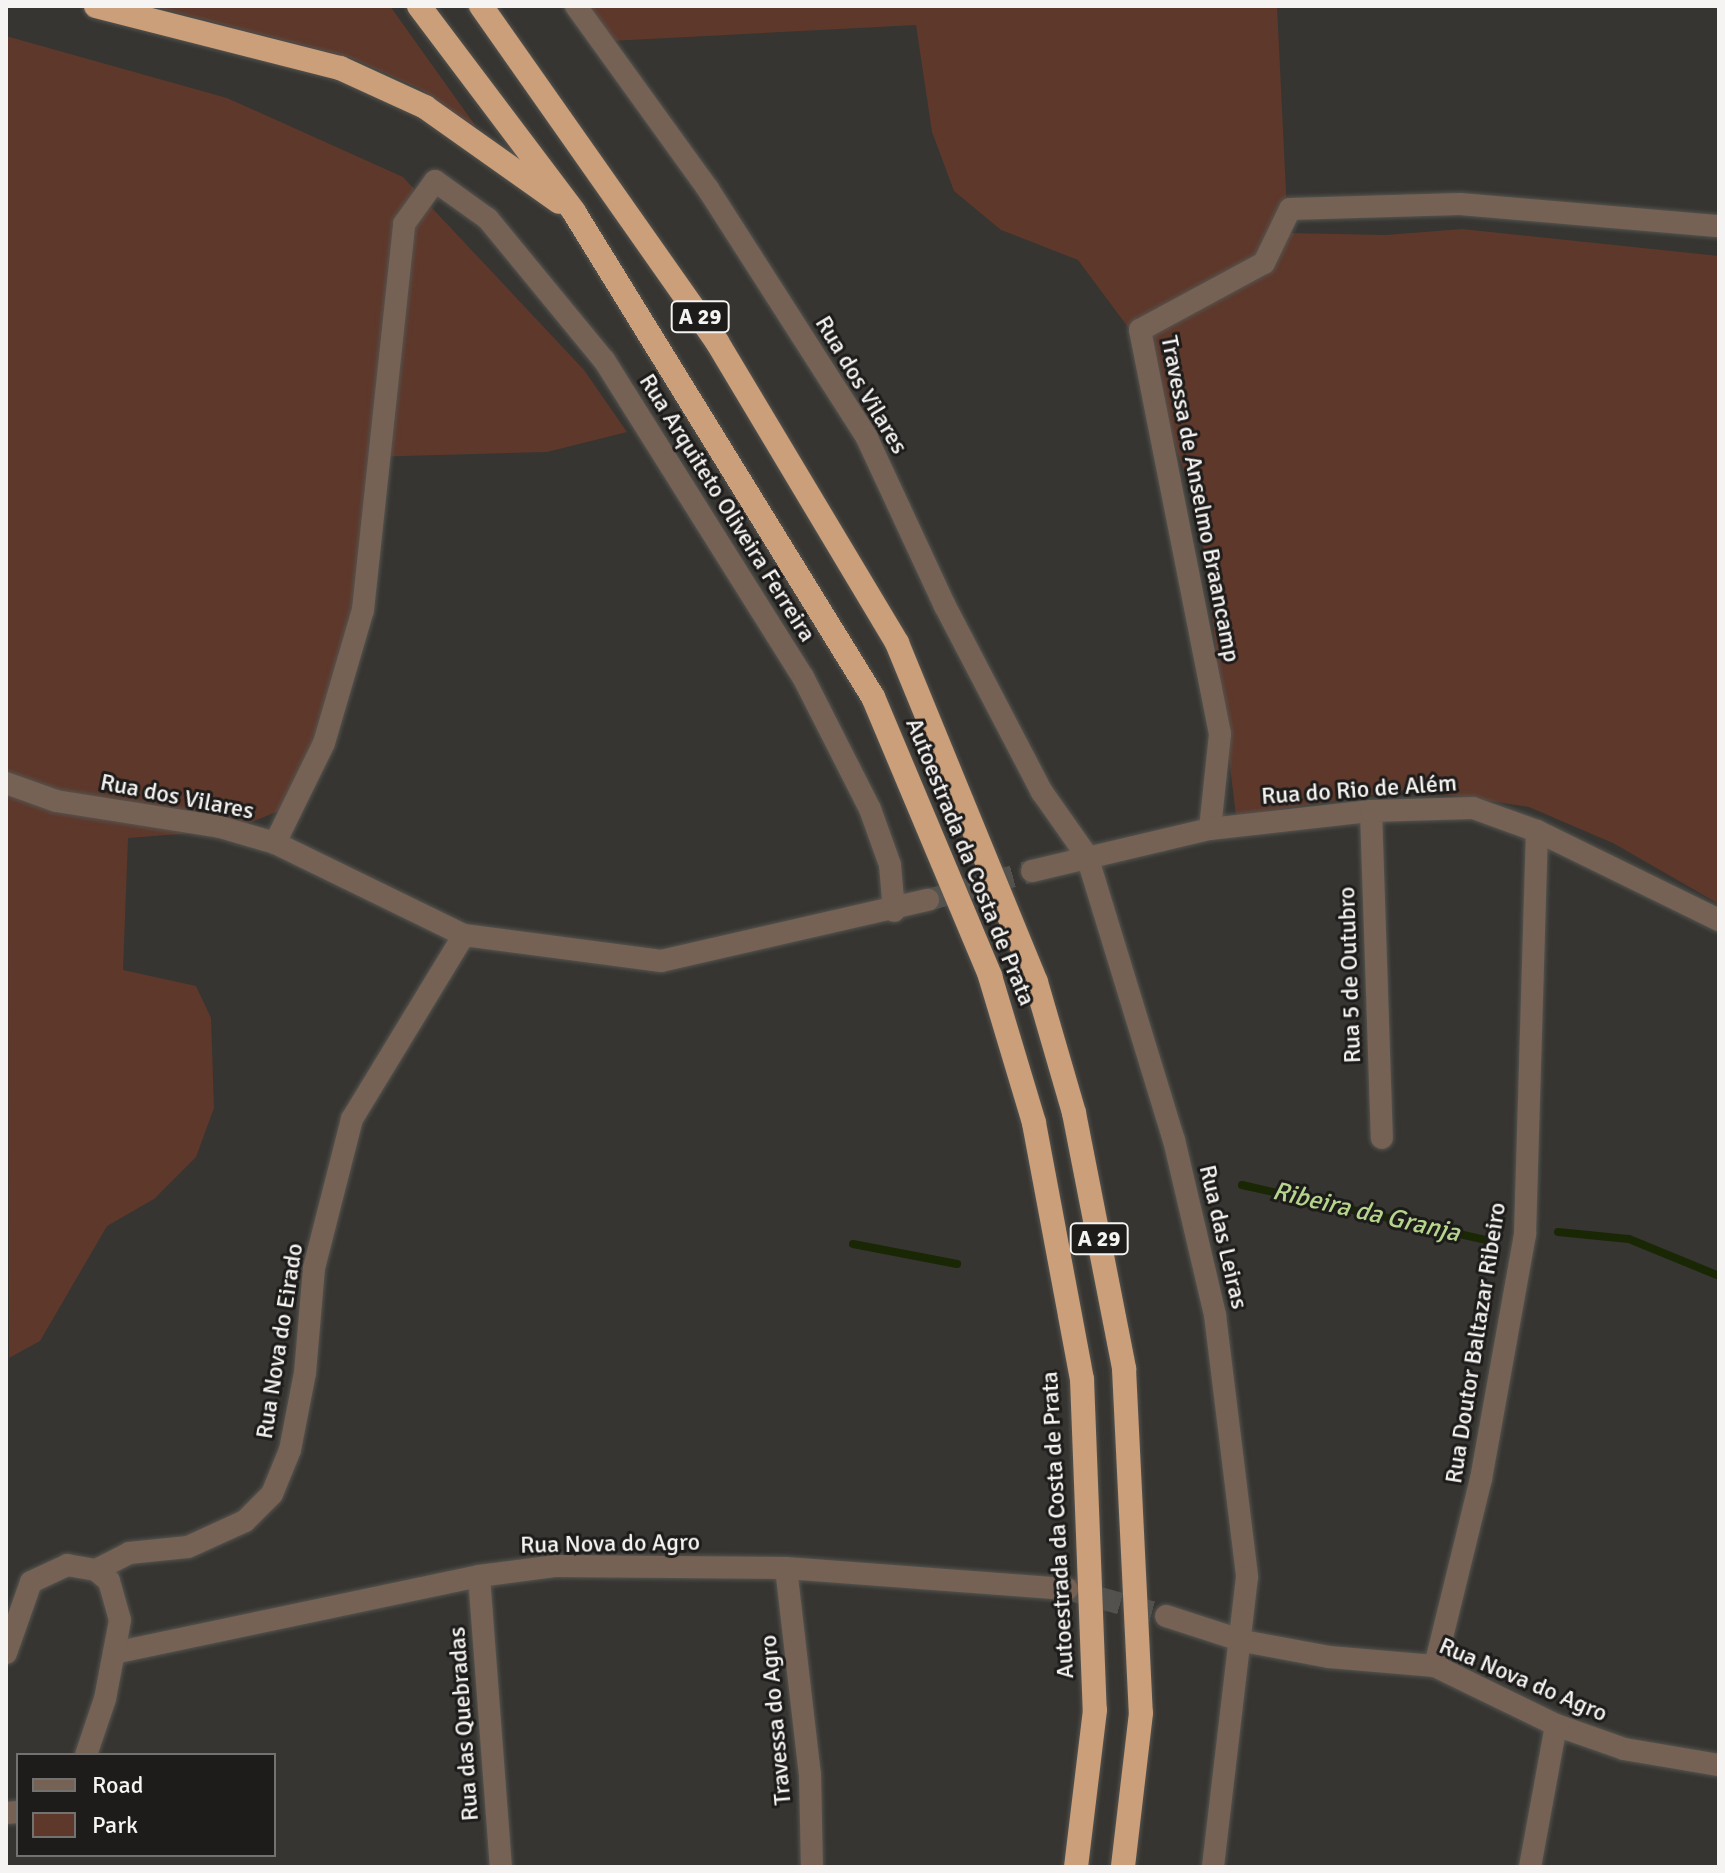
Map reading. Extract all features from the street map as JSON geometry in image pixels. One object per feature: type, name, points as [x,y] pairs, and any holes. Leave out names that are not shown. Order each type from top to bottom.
[{"type":"highway","points":[[96,6],[340,68],[425,107],[574,212]]},
{"type":"highway","name":"Autoestrada da Costa de Prata","points":[[419,6],[574,212],[873,697],[990,976],[1034,1123],[1082,1379],[1095,1710],[1076,1867]]},
{"type":"highway","name":"Autoestrada da Costa de Prata","points":[[481,6],[717,342],[897,643],[1036,982],[1074,1113],[1124,1369],[1141,1713],[1123,1867]]},
{"type":"street","name":"Rua dos Vilares","points":[[576,6],[708,189],[867,438],[959,633],[1042,792],[1087,856]]},
{"type":"street","name":"Rua dos Vilares","points":[[6,783],[56,801],[220,827],[275,843],[324,743],[363,610],[404,224],[435,181]]},
{"type":"street","name":"Rua Arquiteto Oliveira Ferreira","points":[[435,181],[488,219],[604,360],[654,439],[803,677],[870,809],[890,865],[894,911]]},
{"type":"street","name":"Travessa de Anselmo Braancamp","points":[[1210,829],[1220,734],[1140,330],[1264,263],[1290,209],[1460,204],[1719,226]]},
{"type":"street","name":"Rua do Rio de Além","points":[[1032,871],[1210,829],[1371,811],[1473,808],[1537,831],[1719,920]]},
{"type":"street","name":"Rua 5 de Outubro","points":[[1371,811],[1382,1138]]},
{"type":"street","name":"Rua Doutor Baltazar Ribeiro","points":[[1435,1666],[1481,1479],[1525,1234],[1537,831]]},
{"type":"street","points":[[275,843],[464,935],[661,961],[894,911],[928,900]]},
{"type":"street","name":"Rua das Leiras","points":[[1087,856],[1174,1140],[1215,1315],[1247,1577],[1243,1641],[1213,1867]]},
{"type":"street","name":"Rua Nova do Eirado","points":[[6,1653],[31,1582],[67,1565],[96,1570],[129,1553],[188,1547],[245,1521],[272,1494],[290,1450],[305,1373],[314,1268],[352,1119],[464,935]]},
{"type":"street","name":"Rua Nova do Agro","points":[[114,1653],[479,1576],[556,1566],[786,1568],[1067,1589]]},
{"type":"street","name":"Travessa do Agro","points":[[786,1568],[810,1774],[812,1867]]},
{"type":"street","points":[[87,1753],[120,1620],[109,1581],[96,1570]]},
{"type":"street","name":"Rua das Quebradas","points":[[479,1576],[501,1867]]},
{"type":"street","name":"Rua Nova do Agro","points":[[1166,1616],[1243,1641],[1329,1657],[1435,1666],[1556,1725],[1624,1749],[1719,1765]]},
{"type":"street","points":[[1530,1867],[1556,1725]]},
{"type":"green space","points":[[152,6],[390,6],[477,128],[420,89],[351,58]]},
{"type":"green space","points":[[582,6],[1277,6],[1288,233],[1386,235],[1462,229],[1719,256],[1719,904],[1613,843],[1529,807],[1411,789],[1236,816],[1200,517],[1139,342],[1078,260],[1001,230],[954,191],[932,132],[916,25],[610,41]]},
{"type":"green space","points":[[6,36],[227,98],[403,177],[584,370],[627,432],[547,452],[368,457],[364,546],[351,626],[334,696],[289,807],[232,830],[128,838],[123,970],[196,986],[211,1018],[214,1108],[196,1157],[154,1199],[107,1226],[40,1341],[9,1358]]},
{"type":"waterway","name":"Ribeira da Granja","points":[[1242,1185],[1490,1241]]},
{"type":"waterway","name":"Ribeira da Granja","points":[[1558,1232],[1629,1239],[1719,1276]]},
{"type":"waterway","name":"Ribeira da Granja","points":[[853,1244],[957,1264]]},
{"type":"tunnel","points":[[928,900],[1032,871]]},
{"type":"tunnel","points":[[1067,1589],[1166,1616]]}]
